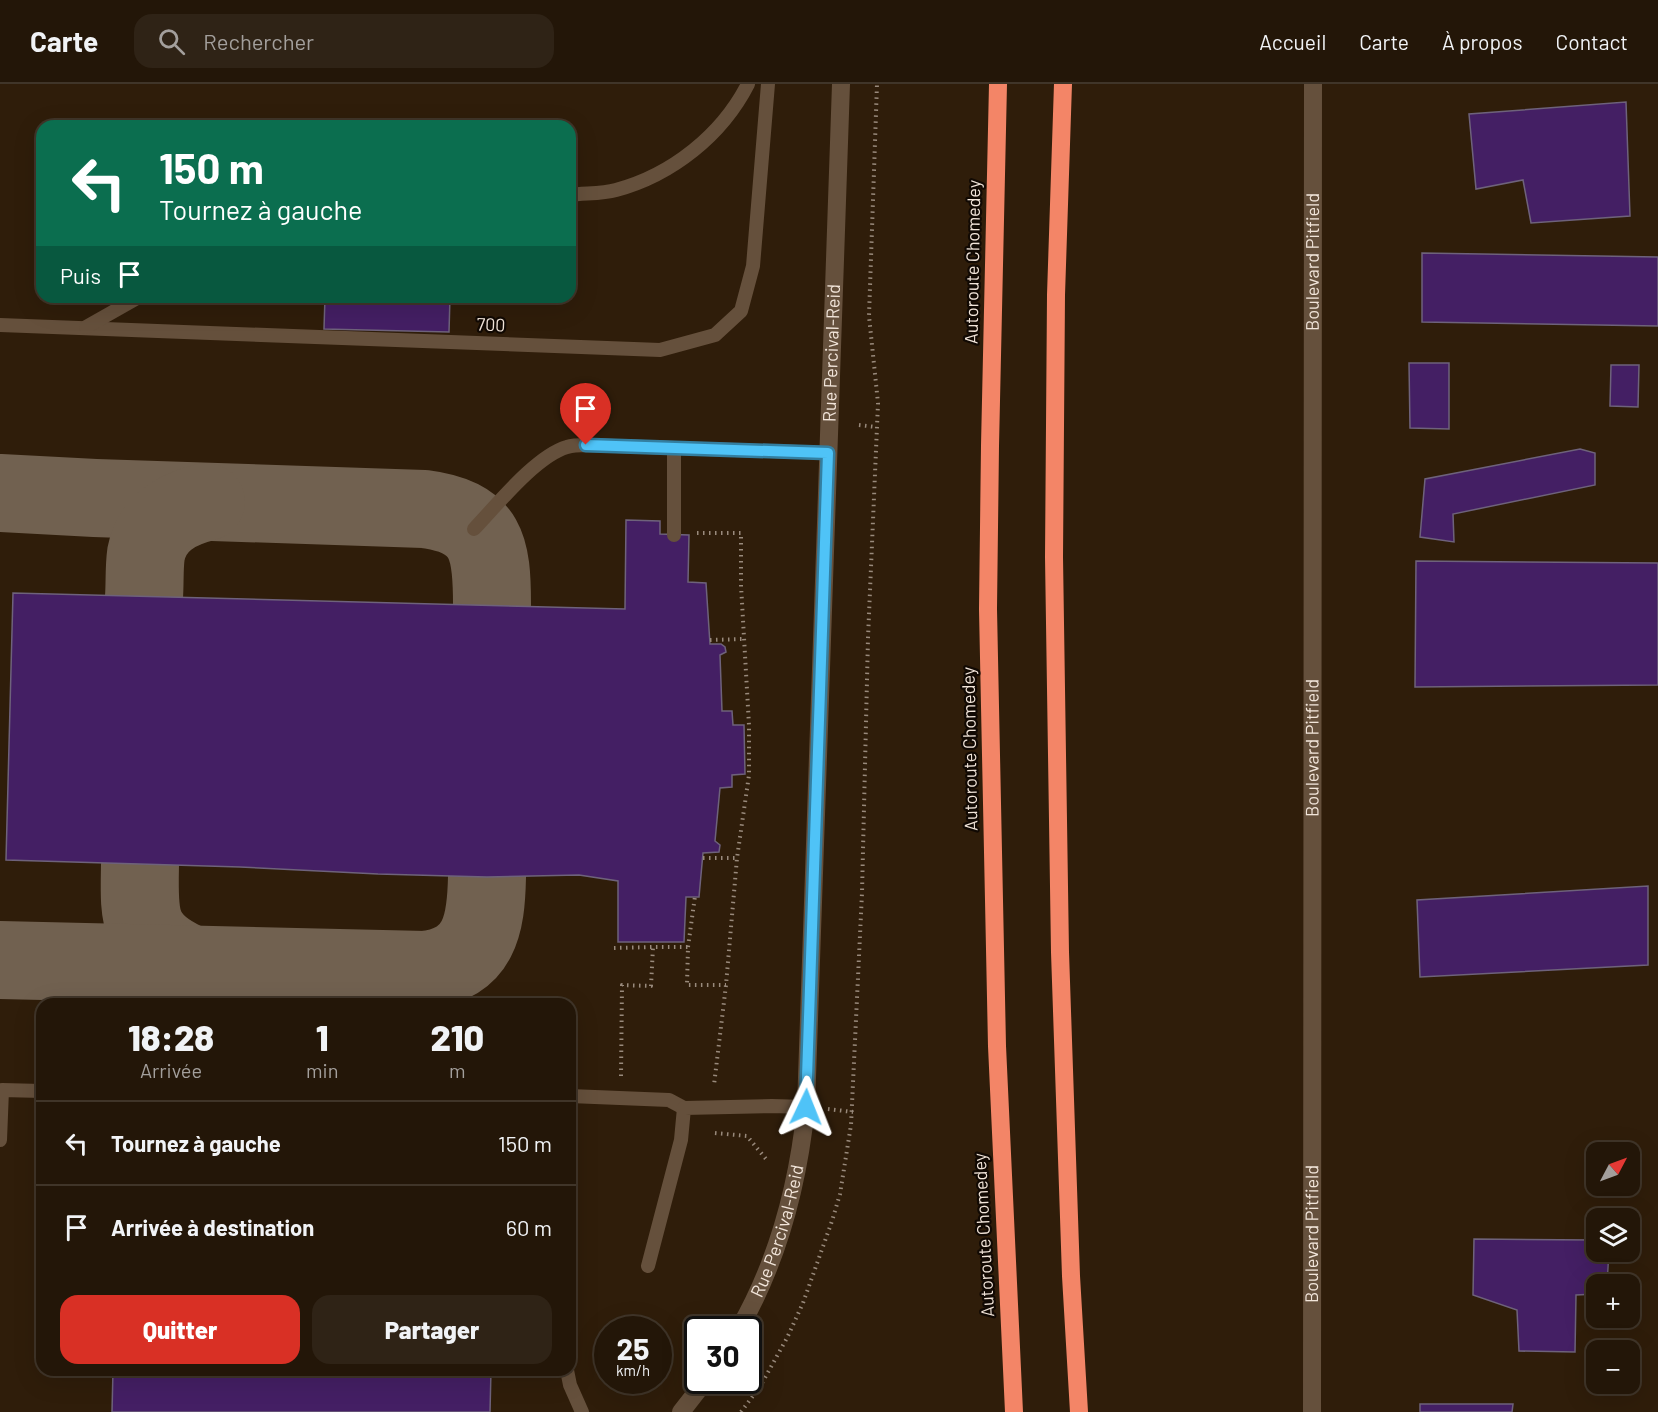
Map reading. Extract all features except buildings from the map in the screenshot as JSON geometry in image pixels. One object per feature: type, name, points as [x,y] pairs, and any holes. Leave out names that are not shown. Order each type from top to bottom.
[{"type":"highway","name":"Autoroute Chomedey","points":[[998,84],[988,609],[997,1046],[1014,1412]]},
{"type":"highway","points":[[1063,84],[1056,295],[1054,557],[1060,952],[1071,1276],[1079,1412]]},
{"type":"street","name":"Rue Percival-Reid","points":[[746,1316],[765,1277],[784,1221],[803,1143],[806,1107],[841,84]]},
{"type":"street","name":"Boulevard Pitfield","points":[[1312,1412],[1313,84]]},
{"type":"street","points":[[681,1412],[695,1394]]},
{"type":"lane","points":[[576,194],[615,190],[652,176],[690,154],[716,130],[748,84]]},
{"type":"lane","name":"700","points":[[0,325],[660,350],[715,334],[741,311],[753,266],[768,84]]},
{"type":"lane","points":[[85,328],[129,303]]},
{"type":"lane","points":[[474,529],[532,469],[562,449],[586,445],[828,453]]},
{"type":"lane","points":[[674,448],[674,535]]},
{"type":"lane","points":[[0,1140],[2,1090],[36,1091]]},
{"type":"lane","points":[[576,1096],[669,1100],[684,1108],[806,1107]]},
{"type":"lane","points":[[648,1266],[681,1140],[684,1108]]},
{"type":"lane","points":[[568,1376],[582,1412]]},
{"type":"path","name":"Rue Percival-Reid","points":[[741,1412],[761,1385],[803,1303],[832,1221],[849,1145],[853,1112],[878,403],[869,316],[877,84]]},
{"type":"path","name":"Rue Percival-Reid","points":[[859,425],[877,427]]},
{"type":"path","points":[[697,533],[741,533],[746,751],[749,775],[737,858],[726,986],[714,1085]]},
{"type":"path","points":[[710,640],[743,639]]},
{"type":"path","points":[[702,858],[737,858]]},
{"type":"path","points":[[695,897],[688,947],[687,985],[726,986]]},
{"type":"path","points":[[624,1080],[620,1075],[622,985],[651,986],[653,947]]},
{"type":"path","points":[[614,948],[688,947]]},
{"type":"path","points":[[715,1133],[747,1136],[766,1159]]},
{"type":"taxiway","points":[[0,493],[424,509],[445,513],[462,519],[474,528],[482,539],[490,567],[492,605]]},
{"type":"taxiway","points":[[144,597],[146,554],[154,533],[160,525],[176,513],[206,502]]},
{"type":"taxiway","points":[[140,865],[141,913],[145,925],[160,946],[190,964]]},
{"type":"taxiway","points":[[0,960],[425,970],[443,966],[458,959],[469,950],[476,939],[485,911],[487,877]]},
{"type":"route","points":[[586,445],[828,453],[806,1107]]}]
